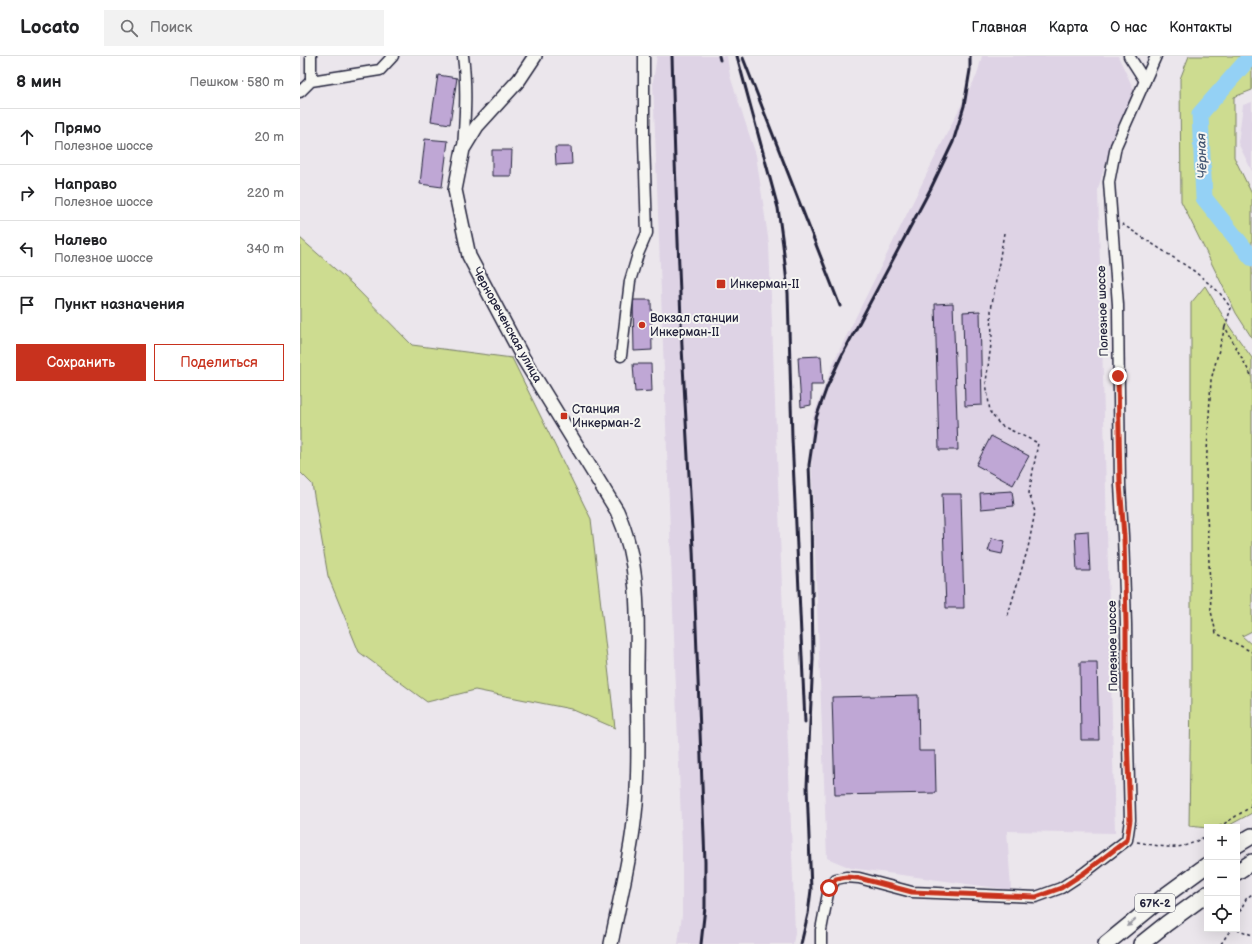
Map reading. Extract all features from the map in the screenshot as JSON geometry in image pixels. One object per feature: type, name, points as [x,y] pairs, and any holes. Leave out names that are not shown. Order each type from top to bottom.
[{"type":"highway","points":[[1240,844],[1252,836]]},
{"type":"highway","points":[[1240,870],[1252,862]]},
{"type":"highway","name":"67К-2","points":[[1106,944],[1166,895],[1204,867]]},
{"type":"highway","name":"67К-2","points":[[1141,944],[1204,896]]},
{"type":"main road","name":"Чернореченская улица","points":[[535,56],[520,80],[477,126],[463,149],[455,190],[469,256],[523,358],[616,511],[624,527],[635,576],[636,804],[631,840],[611,944]]},
{"type":"street","points":[[311,56],[311,81]]},
{"type":"street","points":[[300,92],[311,81],[380,70],[393,56]]},
{"type":"street","points":[[463,149],[466,95],[464,56]]},
{"type":"street","points":[[621,356],[630,281],[638,254],[647,233],[644,141],[644,56]]},
{"type":"street","points":[[1129,56],[1145,81]]},
{"type":"street","name":"Полезное шоссе","points":[[1127,840],[1130,820],[1126,706],[1124,536],[1120,484],[1118,305],[1109,182],[1116,146],[1156,56]]},
{"type":"street","points":[[821,944],[821,930],[829,888],[836,879],[846,877],[859,878],[912,892],[1036,897],[1061,888],[1084,873],[1127,840]]},
{"type":"path","points":[[1111,216],[1194,271],[1219,292],[1231,308],[1211,380],[1206,477],[1211,611],[1216,633],[1252,652]]},
{"type":"path","points":[[1004,232],[991,310],[992,337],[986,382],[990,412],[1000,425],[1038,443],[1029,493],[1035,512],[1028,548],[1007,618]]},
{"type":"path","points":[[1225,327],[1252,377]]},
{"type":"path","points":[[1224,824],[1252,806],[1252,782]]},
{"type":"path","points":[[1127,840],[1161,846],[1180,847],[1195,843],[1204,837]]},
{"type":"path","points":[[1240,911],[1246,899],[1252,894]]},
{"type":"path","points":[[1240,930],[1252,936]]},
{"type":"path","points":[[1220,944],[1229,932]]},
{"type":"shaded area","points":[[657,56],[727,56],[730,76],[756,155],[769,244],[795,933],[793,944],[678,944],[682,915],[682,848],[653,81]]},
{"type":"shaded area","points":[[982,56],[1118,56],[1135,92],[1112,142],[1098,189],[1115,833],[1007,831],[1011,890],[851,868],[827,858],[810,425],[835,359],[977,75]]},
{"type":"shaded area","points":[[1252,102],[1252,171],[1238,143],[1243,105]]},
{"type":"green space","points":[[1189,56],[1252,56],[1252,90],[1234,97],[1234,157],[1252,194],[1252,338],[1236,313],[1181,201],[1180,79]]},
{"type":"green space","points":[[300,238],[352,284],[412,345],[512,358],[591,519],[615,728],[571,709],[475,690],[427,702],[359,652],[328,576],[312,484],[300,472]]},
{"type":"green space","points":[[1205,286],[1229,326],[1252,358],[1252,631],[1242,636],[1252,645],[1252,813],[1232,824],[1204,824],[1204,828],[1189,826],[1191,691],[1191,303]]},
{"type":"building","points":[[438,75],[457,78],[450,124],[431,121]]},
{"type":"building","points":[[425,139],[448,141],[442,187],[420,184]]},
{"type":"building","points":[[555,147],[571,147],[572,164],[556,165]]},
{"type":"building","points":[[492,150],[512,150],[511,176],[492,176]]},
{"type":"building","name":"Вокзал станции Инкерман-II","points":[[633,300],[651,300],[652,350],[634,351]]},
{"type":"building","points":[[953,303],[958,450],[939,450],[935,304]]},
{"type":"building","points":[[980,311],[982,405],[965,406],[963,312]]},
{"type":"building","points":[[821,356],[823,385],[811,385],[811,405],[801,407],[798,357]]},
{"type":"building","points":[[633,364],[651,364],[652,391],[635,392]]},
{"type":"building","points":[[991,436],[1029,456],[1013,485],[976,465]]},
{"type":"building","points":[[1012,491],[1014,506],[981,509],[980,493]]},
{"type":"building","points":[[942,494],[961,494],[964,608],[946,608]]},
{"type":"building","points":[[1088,531],[1090,571],[1077,571],[1075,532]]},
{"type":"building","points":[[992,538],[1005,541],[1002,554],[988,551]]},
{"type":"building","points":[[1080,662],[1097,662],[1099,740],[1081,740]]},
{"type":"building","points":[[918,695],[919,751],[935,751],[936,793],[835,795],[832,697]]},
{"type":"waterway","name":"Чёрная","points":[[1251,56],[1200,114],[1204,198],[1252,258]]},
{"type":"railway","points":[[672,56],[682,347],[693,549],[705,862],[705,907],[701,944]]},
{"type":"railway","points":[[719,56],[720,60]]},
{"type":"railway","points":[[737,56],[778,208],[788,293],[792,438],[805,722]]},
{"type":"railway","points":[[801,944],[808,914],[811,890],[807,786],[813,659],[809,465],[816,418],[827,387],[841,357],[931,188],[953,142],[964,106],[970,70],[970,56]]},
{"type":"railway","points":[[743,58],[840,306]]},
{"type":"place","name":"Инкерман-II","points":[[721,284]]},
{"type":"place","name":"Вокзал станции Инкерман-II","points":[[642,325]]},
{"type":"place","name":"Станция Инкерман-2","points":[[564,416]]},
{"type":"route","points":[[829,888],[836,879],[846,877],[859,878],[912,892],[1036,897],[1061,888],[1084,873],[1127,840],[1130,820],[1126,706],[1124,536],[1120,484],[1118,376]]}]
